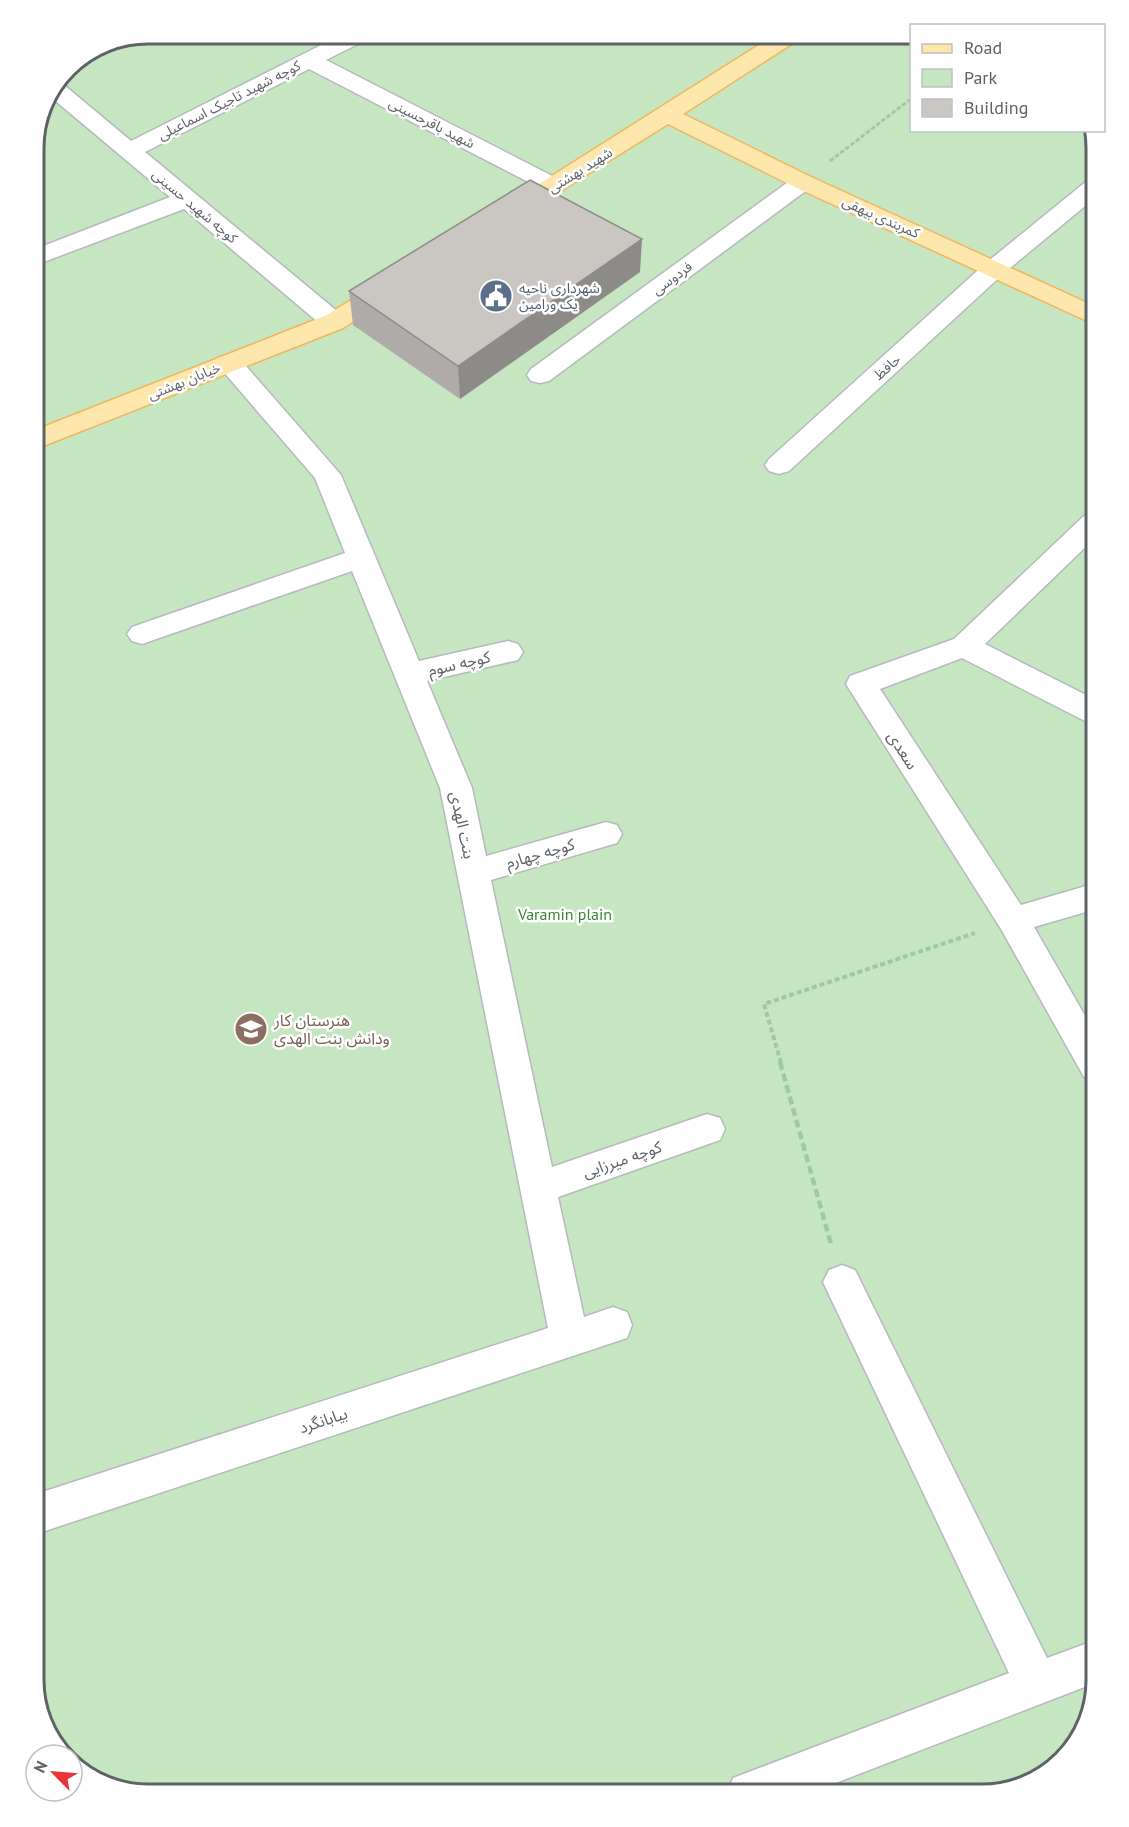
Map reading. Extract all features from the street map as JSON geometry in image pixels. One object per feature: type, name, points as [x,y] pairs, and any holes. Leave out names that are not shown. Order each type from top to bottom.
[{"type":"main road","name":"شهید بهشتی","points":[[494,223],[776,44]]},
{"type":"main road","name":"کمربندی بیهقی","points":[[667,115],[803,182],[995,268],[1086,312]]},
{"type":"main road","points":[[334,322],[414,272]]},
{"type":"main road","name":"خیابان بهشتی","points":[[44,437],[334,322]]},
{"type":"street","name":"کوچه شهید تاجیک اسماعیلی","points":[[129,151],[340,44]]},
{"type":"street","name":"شهید باقرحسینی","points":[[309,60],[554,186]]},
{"type":"street","name":"کوچه شهید حسینی","points":[[58,95],[334,322]]},
{"type":"street","name":"فردوسی","points":[[540,375],[803,182]]},
{"type":"street","name":"حافظ","points":[[779,465],[995,268],[1086,193]]},
{"type":"street","points":[[44,255],[187,199]]},
{"type":"street","name":"بنت الهدی","points":[[229,363],[327,476],[456,788],[569,1339]]},
{"type":"street","name":"سعدی","points":[[1086,530],[964,646],[861,684],[1013,920],[1086,1049]]},
{"type":"street","points":[[142,634],[361,558]]},
{"type":"street","points":[[964,646],[1086,708]]},
{"type":"street","name":"کوچه سوم","points":[[409,674],[508,652]]},
{"type":"street","name":"کوچه چهارم","points":[[473,873],[606,834]]},
{"type":"street","points":[[1013,920],[1086,899]]},
{"type":"street","name":"کوچه میرزایی","points":[[538,1188],[707,1129]]},
{"type":"street","points":[[842,1282],[1037,1684]]},
{"type":"street","name":"بیابانگرد","points":[[44,1511],[613,1325]]},
{"type":"street","points":[[776,1784],[1086,1665]]},
{"type":"path","points":[[803,182],[910,100]]},
{"type":"path","points":[[842,1282],[764,1004],[1013,920]]},
{"type":"green space","name":"Varamin plain","points":[[134,44],[910,44],[910,132],[1084,132],[1086,148],[1086,1679],[1082,1706],[1072,1731],[1050,1758],[1027,1773],[1008,1780],[981,1784],[141,1783],[114,1778],[90,1766],[84,1762],[84,1743],[65,1743],[54,1725],[46,1700],[44,1679],[44,141],[47,121],[54,102],[65,84],[79,69],[96,57]]},
{"type":"building","name":"شهرداری ناحیه یک ورامین","points":[[530,180],[642,239],[458,366],[349,291]]},
{"type":"place","name":"شهرداری ناحیه یک ورامین","points":[[496,296]]},
{"type":"place","name":"هنرستان کار ودانش بنت الهدی","points":[[251,1029]]}]
